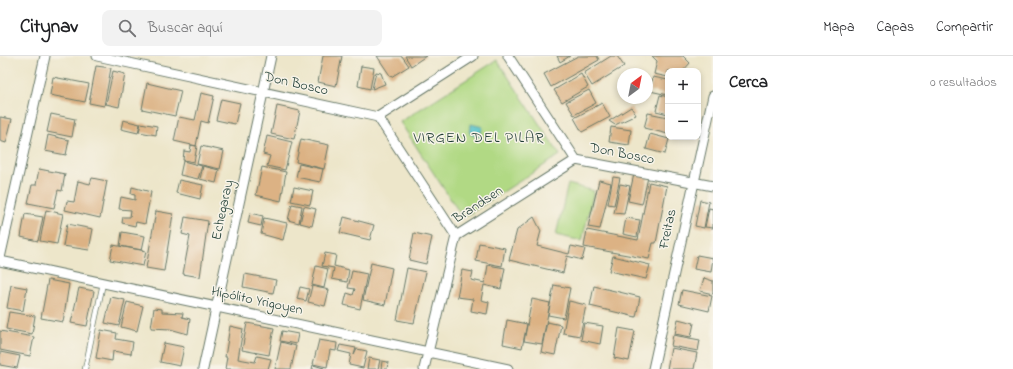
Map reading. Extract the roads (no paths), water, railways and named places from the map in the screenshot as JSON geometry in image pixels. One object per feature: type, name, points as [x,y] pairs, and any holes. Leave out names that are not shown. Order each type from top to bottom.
[{"type":"street","points":[[0,260],[45,56]]},
{"type":"street","name":"Don Bosco","points":[[97,56],[378,117]]},
{"type":"street","name":"Echegaray","points":[[203,369],[271,56]]},
{"type":"street","points":[[378,117],[473,56]]},
{"type":"street","name":"Don Bosco","points":[[508,56],[576,160],[713,186]]},
{"type":"street","name":"Freitas","points":[[653,369],[713,96]]},
{"type":"street","name":"Brandsen","points":[[378,117],[456,236],[576,160]]},
{"type":"street","points":[[424,369],[456,236]]},
{"type":"street","name":"Hipólito Yrigoyen","points":[[0,260],[508,369]]},
{"type":"lane","points":[[85,369],[103,283]]},
{"type":"water","points":[[471,124],[483,127],[479,137],[470,134]]},
{"type":"district","name":"VIRGEN DEL PILAR","points":[[479,138]]}]
